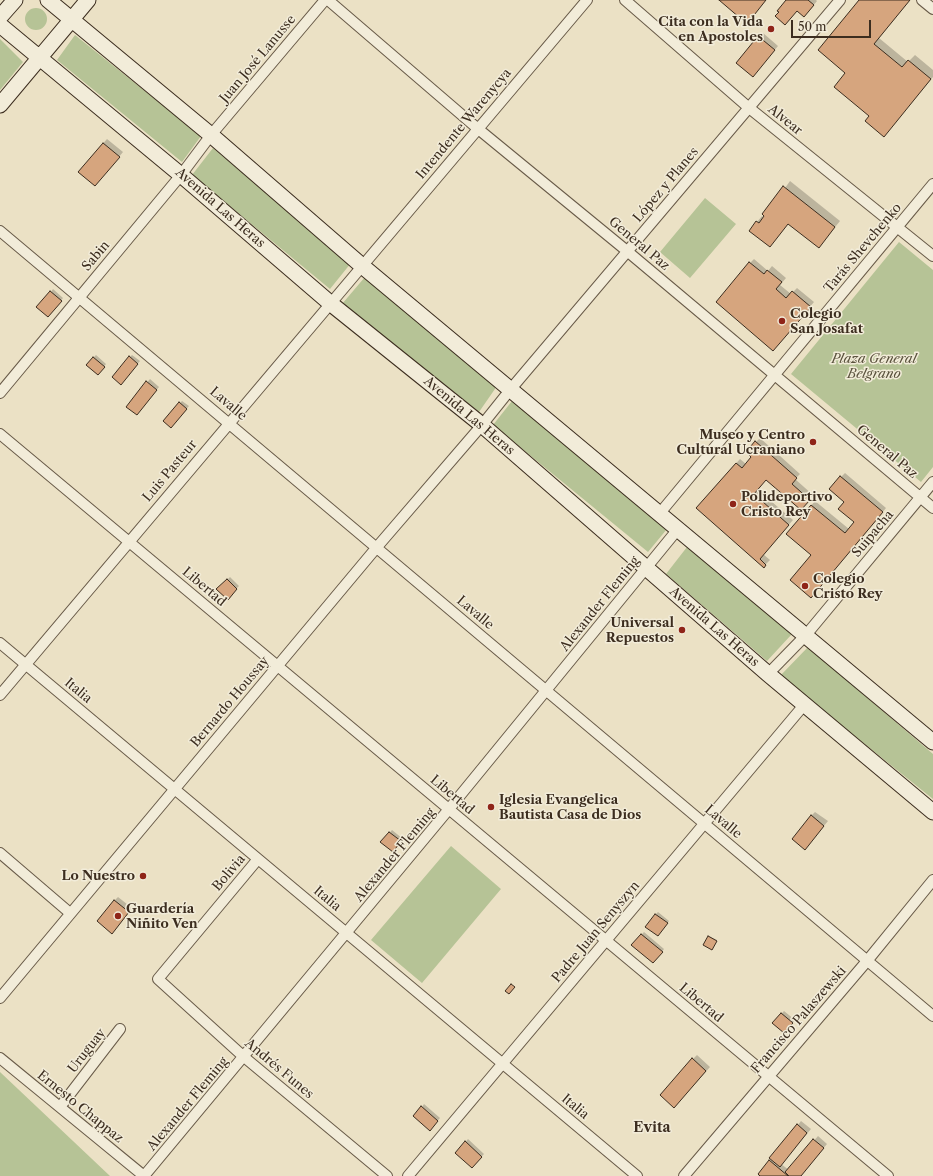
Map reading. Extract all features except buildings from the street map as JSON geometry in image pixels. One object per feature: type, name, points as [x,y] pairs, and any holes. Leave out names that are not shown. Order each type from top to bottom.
[{"type":"main road","points":[[0,17],[15,0]]},
{"type":"main road","points":[[48,0],[211,135],[361,265],[510,390],[660,513],[678,530],[933,742]]},
{"type":"main road","points":[[0,105],[88,0]]},
{"type":"main road","name":"Avenida Las Heras","points":[[0,25],[181,175],[330,303],[482,425],[804,705],[933,812]]},
{"type":"street","name":"General Paz","points":[[327,0],[477,128],[627,251],[933,508]]},
{"type":"street","name":"Juan José Lanusse","points":[[211,135],[327,0]]},
{"type":"street","name":"Intendente Warenycya","points":[[361,265],[587,0]]},
{"type":"street","name":"Alvear","points":[[625,0],[748,107],[933,256]]},
{"type":"street","name":"López y Planes","points":[[482,425],[748,107],[840,0]]},
{"type":"street","points":[[922,0],[933,9]]},
{"type":"street","name":"Sabin","points":[[0,393],[181,175],[211,135]]},
{"type":"street","name":"Tarás Shevchenko","points":[[660,513],[933,184]]},
{"type":"street","name":"Lavalle","points":[[0,231],[80,296],[933,1016]]},
{"type":"street","name":"Luis Pasteur","points":[[0,694],[361,265]]},
{"type":"street","name":"Bernardo Houssay","points":[[0,998],[377,547],[482,425]]},
{"type":"street","name":"Libertad","points":[[0,434],[888,1176]]},
{"type":"street","name":"Suipacha","points":[[768,674],[806,635],[933,482]]},
{"type":"street","name":"Alexander Fleming","points":[[144,1176],[347,933],[678,530]]},
{"type":"street","name":"Italia","points":[[0,643],[637,1176]]},
{"type":"street","name":"Padre Juan Senyszyn","points":[[408,1176],[804,705]]},
{"type":"street","points":[[0,853],[70,913]]},
{"type":"street","name":"Bolivia","points":[[158,979],[258,859]]},
{"type":"street","name":"Francisco Palaszewski","points":[[684,1176],[867,961],[933,880]]},
{"type":"street","name":"Andrés Funes","points":[[158,979],[244,1057],[387,1176]]},
{"type":"street","name":"Uruguay","points":[[60,1107],[120,1029]]},
{"type":"street","name":"Ernesto Chappaz","points":[[0,1058],[144,1176]]},
{"type":"green space","points":[[36,8],[44,11],[47,19],[44,27],[36,30],[28,27],[25,19],[28,11]]},
{"type":"green space","points":[[75,35],[201,136],[182,162],[57,60]]},
{"type":"green space","points":[[0,39],[23,62],[0,90]]},
{"type":"green space","points":[[213,148],[351,263],[330,289],[192,175]]},
{"type":"green space","points":[[705,198],[736,224],[690,278],[660,252]]},
{"type":"green space","name":"Plaza General Belgrano","points":[[899,242],[933,270],[933,467],[921,482],[791,374]]},
{"type":"green space","points":[[365,277],[497,386],[479,412],[342,304]]},
{"type":"green space","points":[[512,401],[667,529],[648,552],[493,425]]},
{"type":"green space","points":[[687,547],[792,634],[767,661],[666,574]]},
{"type":"green space","points":[[808,647],[933,754],[933,799],[780,676]]},
{"type":"green space","points":[[451,846],[501,889],[422,983],[371,940]]},
{"type":"green space","points":[[0,1072],[110,1176],[0,1176]]},
{"type":"place","name":"Cita con la Vida en Apostoles","points":[[771,29]]},
{"type":"place","name":"Colegio San Josafat","points":[[782,321]]},
{"type":"place","name":"Museo y Centro Cultural Ucraniano","points":[[813,442]]},
{"type":"place","name":"Polideportivo Cristo Rey","points":[[733,504]]},
{"type":"place","name":"Colegio Cristo Rey","points":[[805,586]]},
{"type":"place","name":"Universal Repuestos","points":[[682,630]]},
{"type":"place","name":"Iglesia Evangelica Bautista Casa de Dios","points":[[491,807]]},
{"type":"place","name":"Lo Nuestro","points":[[143,876]]},
{"type":"place","name":"Guardería Niñito Ven","points":[[118,916]]},
{"type":"district","name":"Evita","points":[[652,1128]]}]
